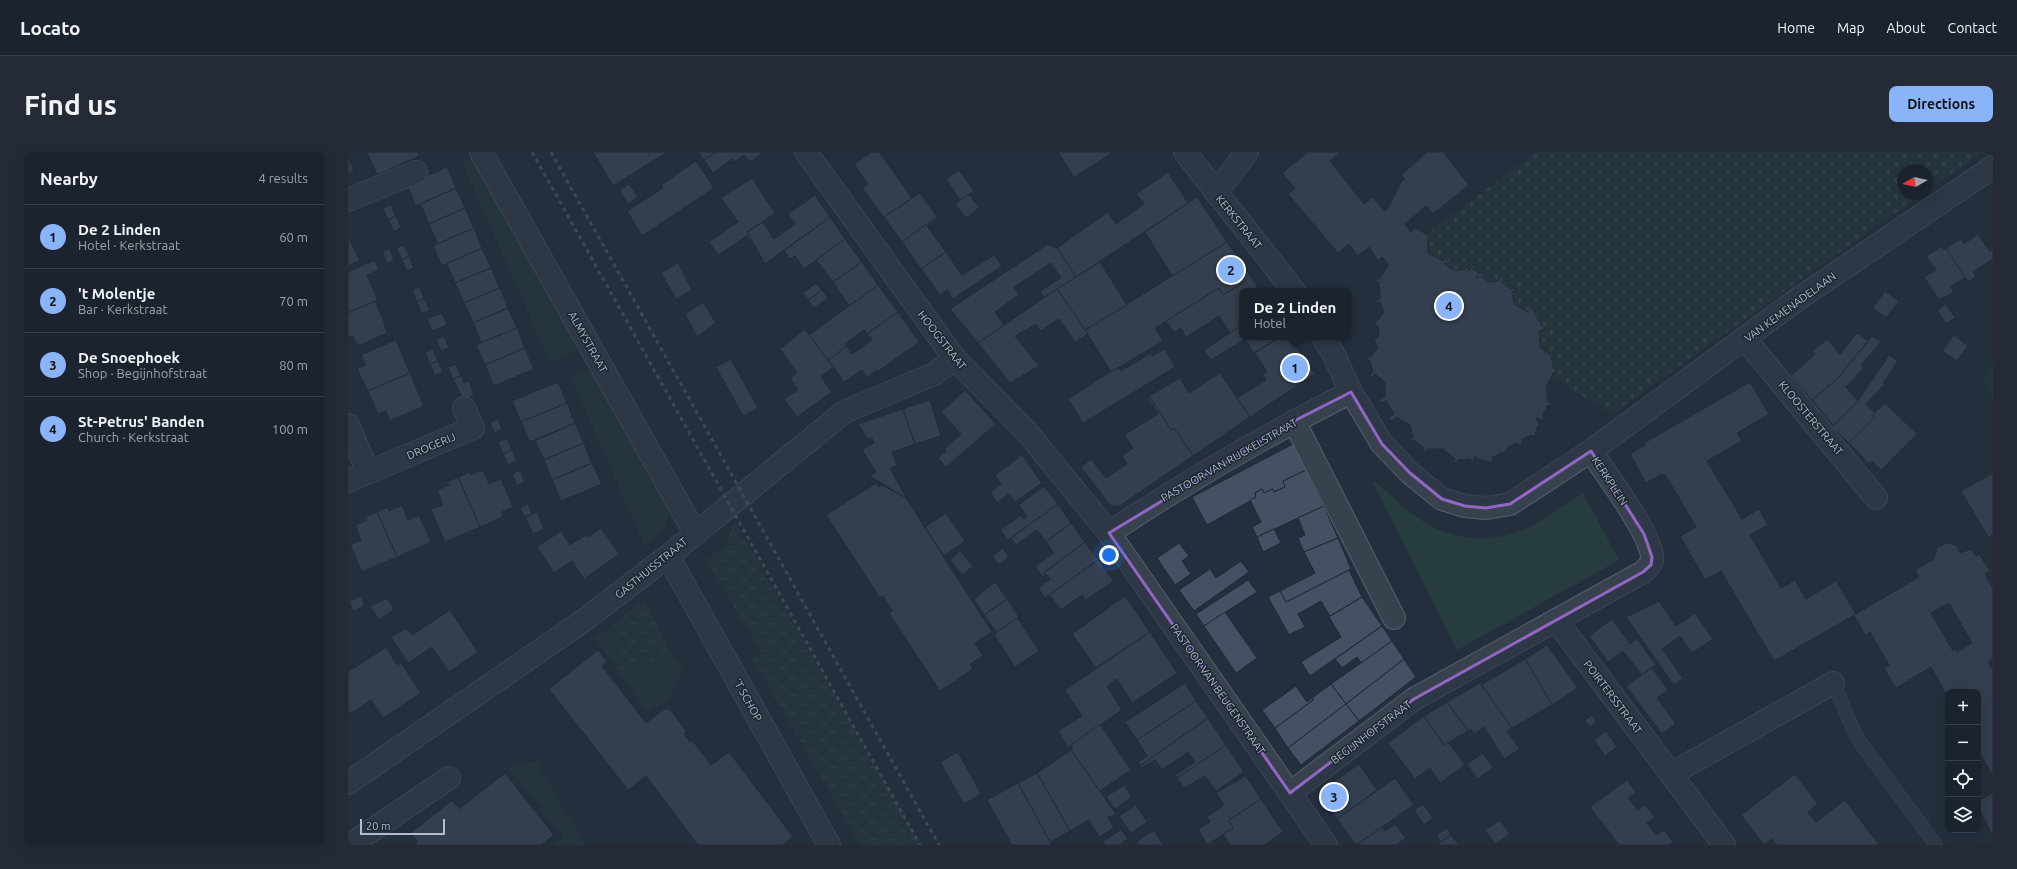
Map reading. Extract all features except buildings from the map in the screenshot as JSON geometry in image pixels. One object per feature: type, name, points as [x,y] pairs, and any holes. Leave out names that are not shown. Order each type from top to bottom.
[{"type":"street","name":"ALMYSTRAAT","points":[[481,152],[695,533]]},
{"type":"street","name":"HOOGSTRAAT","points":[[806,152],[955,359],[1027,432],[1109,533]]},
{"type":"street","name":"KERKSTRAAT","points":[[1185,152],[1292,288]]},
{"type":"street","points":[[1216,193],[1247,152]]},
{"type":"street","name":"VAN KEMENADELAAN","points":[[1591,451],[1798,300],[1993,167]]},
{"type":"street","points":[[348,200],[416,172]]},
{"type":"street","name":"KLOOSTERSTRAAT","points":[[1745,339],[1876,498]]},
{"type":"street","points":[[1325,340],[1352,392]]},
{"type":"street","name":"GASTHUISSTRAAT","points":[[348,783],[583,621],[668,556],[844,412],[934,374],[955,359]]},
{"type":"street","name":"PASTOOR VAN RIJCKELSTRAAT","points":[[1109,533],[1144,510],[1294,421],[1352,392]]},
{"type":"street","name":"KERKPLEIN","points":[[1352,392],[1382,444],[1410,473],[1442,499],[1465,506],[1486,508],[1510,504],[1591,451],[1644,534],[1652,557],[1651,565],[1643,572],[1456,676]]},
{"type":"street","name":"DROGERIJ","points":[[348,481],[473,428],[464,408]]},
{"type":"street","points":[[1294,421],[1394,618]]},
{"type":"street","points":[[348,425],[368,472]]},
{"type":"street","name":"PASTOOR VAN BEUGENSTRAAT","points":[[1109,533],[1326,845]]},
{"type":"street","name":"'T SCHOP","points":[[668,556],[829,845]]},
{"type":"street","name":"POIRTERSSTRAAT","points":[[1556,620],[1724,845]]},
{"type":"street","name":"BEGIJNHOFSTRAAT","points":[[1290,793],[1414,699],[1456,676]]},
{"type":"street","points":[[1671,774],[1833,683]]},
{"type":"street","points":[[350,845],[449,778]]},
{"type":"lane","points":[[1833,683],[1857,738],[1936,845]]},
{"type":"highlighted area","points":[[1351,392],[1382,444],[1410,473],[1442,499],[1465,506],[1486,508],[1510,504],[1591,451],[1644,534],[1652,557],[1651,565],[1643,572],[1414,699],[1290,793],[1109,533],[1294,421]]},
{"type":"green space","points":[[1536,152],[1982,152],[1933,187],[1933,164],[1897,164],[1897,200],[1914,200],[1612,414],[1548,375],[1459,312],[1417,241]]},
{"type":"green space","points":[[471,158],[579,350],[550,362],[462,162]]},
{"type":"green space","points":[[1993,363],[1993,400],[1983,381]]},
{"type":"green space","points":[[591,369],[669,510],[667,522],[662,532],[655,540],[645,547],[571,377]]},
{"type":"green space","points":[[1376,482],[1405,508],[1427,524],[1453,534],[1481,538],[1510,535],[1523,530],[1583,493],[1619,560],[1457,650],[1373,483]]},
{"type":"green space","points":[[734,521],[920,845],[860,845],[752,657],[761,652],[706,560],[725,547]]},
{"type":"green space","points":[[644,599],[668,648],[642,669],[622,669],[610,628]]},
{"type":"green space","points":[[610,628],[622,669],[668,648],[667,646],[683,670],[669,698],[648,713],[595,639]]},
{"type":"green space","points":[[536,761],[585,845],[554,845],[564,837],[508,767]]},
{"type":"railway","points":[[532,152],[920,845]]},
{"type":"railway","points":[[551,152],[939,845]]},
{"type":"place","name":"'t Molentje","points":[[1231,270]]},
{"type":"place","name":"St-Petrus' Banden","points":[[1449,306]]},
{"type":"place","name":"De 2 Linden","points":[[1295,368]]},
{"type":"place","name":"De Snoephoek","points":[[1334,797]]}]
